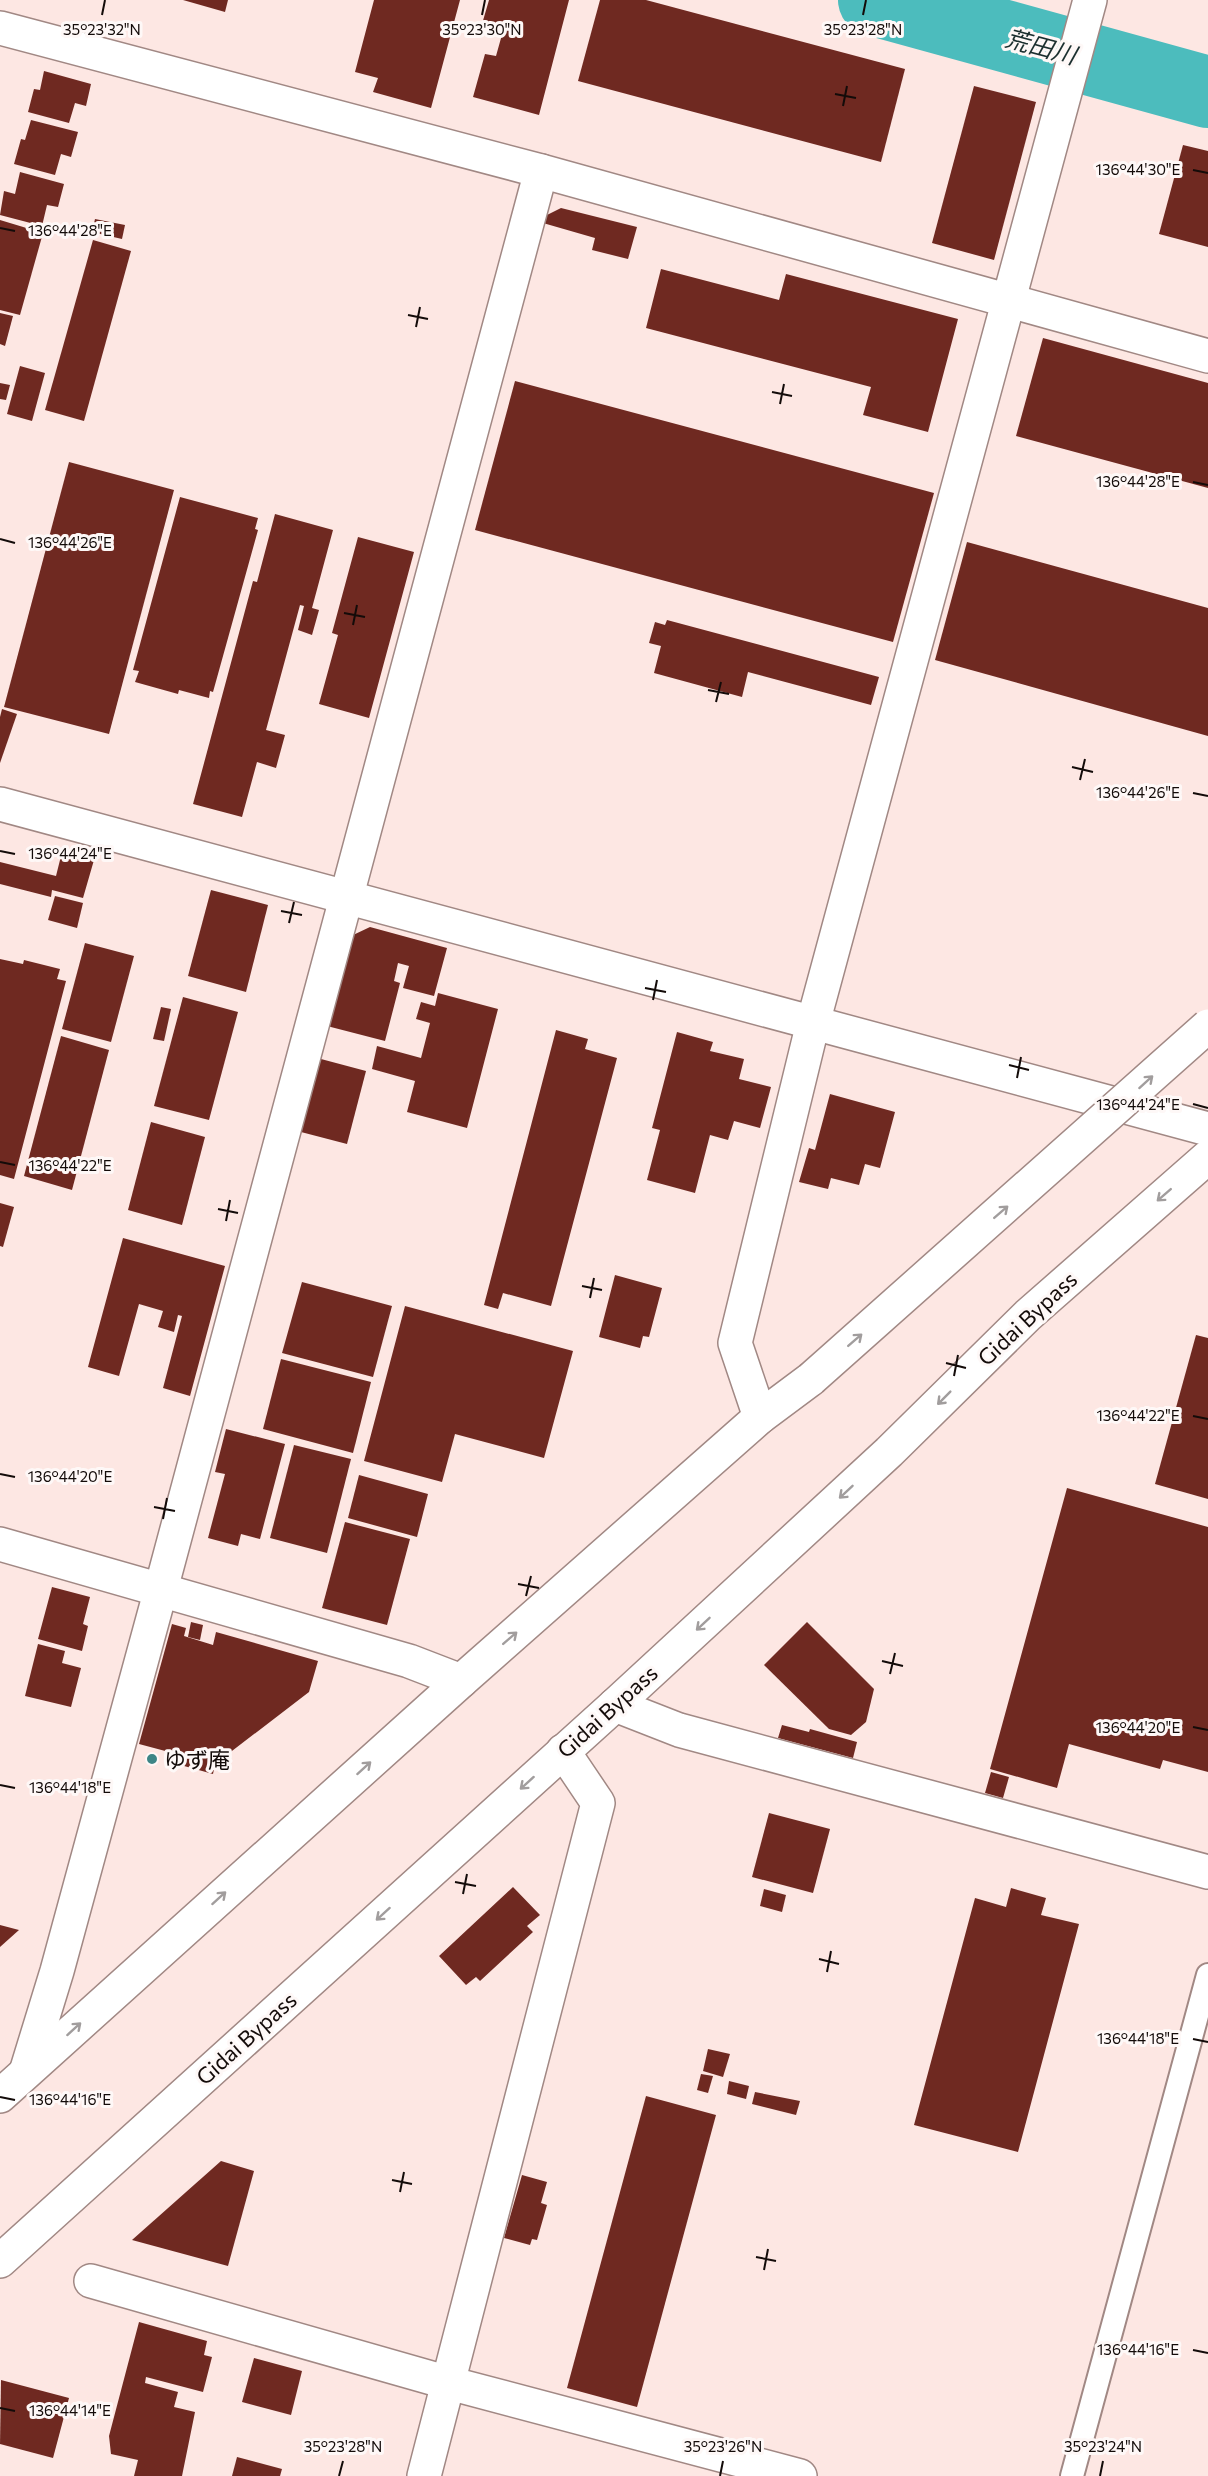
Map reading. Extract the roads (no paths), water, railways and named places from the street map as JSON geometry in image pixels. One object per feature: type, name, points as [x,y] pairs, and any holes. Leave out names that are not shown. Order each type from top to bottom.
[{"type":"main road","points":[[760,1417],[735,1343],[813,1023],[1090,0]]},
{"type":"main road","points":[[0,30],[541,171],[1208,356]]},
{"type":"main road","points":[[26,2072],[57,1971],[161,1589],[541,171]]},
{"type":"main road","points":[[0,804],[1208,1129]]},
{"type":"main road","points":[[0,2096],[461,1681],[760,1417],[811,1379],[1208,1026]]},
{"type":"main road","name":"Gidai Bypass","points":[[0,2261],[615,1705],[889,1452],[1028,1315],[1208,1156]]},
{"type":"main road","points":[[0,1544],[409,1661],[461,1681]]},
{"type":"main road","points":[[615,1705],[680,1730],[1208,1872]]},
{"type":"main road","points":[[424,2476],[598,1803],[563,1751]]},
{"type":"main road","points":[[92,2281],[449,2383],[800,2476]]},
{"type":"lane","points":[[1072,2476],[1208,1974]]},
{"type":"waterway","name":"荒田川","points":[[874,0],[1208,92]]},
{"type":"place","name":"ゆず庵","points":[[152,1759]]}]
